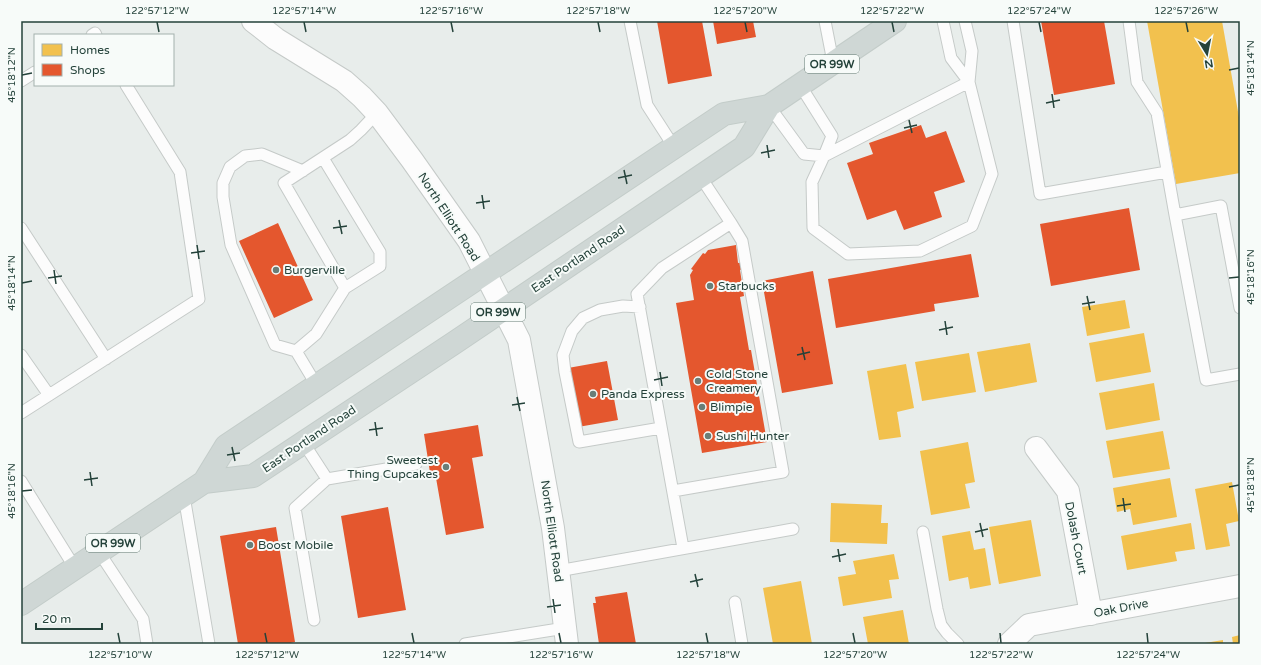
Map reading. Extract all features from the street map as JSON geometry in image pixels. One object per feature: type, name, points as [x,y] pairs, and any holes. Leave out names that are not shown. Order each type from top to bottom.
[{"type":"main road","name":"East Portland Road","points":[[21,604],[204,482],[226,446],[674,147],[724,114],[769,106],[895,21]]},
{"type":"main road","name":"East Portland Road","points":[[204,482],[253,476],[744,147],[769,106]]},
{"type":"street","name":"North Elliott Road","points":[[253,21],[276,39],[344,81],[377,113],[412,160],[468,242],[519,340],[553,528],[566,636]]},
{"type":"street","name":"Dolash Court","points":[[1036,448],[1068,491],[1091,614]]},
{"type":"street","name":"Oak Drive","points":[[1009,644],[1029,625],[1240,586]]},
{"type":"lane","points":[[630,21],[647,105],[674,147]]},
{"type":"lane","points":[[825,21],[834,62]]},
{"type":"lane","points":[[943,21],[952,58],[969,82]]},
{"type":"lane","points":[[800,85],[832,136],[812,182],[813,228],[848,254],[920,251],[972,226],[992,174],[969,82],[972,51],[965,21]]},
{"type":"lane","points":[[1013,21],[1040,194],[1167,172]]},
{"type":"lane","points":[[1129,21],[1137,82],[1157,113],[1206,380],[1240,374]]},
{"type":"lane","points":[[21,81],[34,73]]},
{"type":"lane","points":[[769,106],[804,154],[824,156],[969,82]]},
{"type":"lane","points":[[21,413],[199,299],[180,172],[127,86]]},
{"type":"lane","points":[[345,288],[284,183],[350,140],[377,113]]},
{"type":"lane","points":[[303,171],[262,154],[245,156],[230,167],[222,183],[231,245],[275,345],[296,351],[317,386]]},
{"type":"lane","points":[[296,351],[316,334],[345,288],[380,266],[380,252],[323,158]]},
{"type":"lane","points":[[673,491],[783,472],[742,241],[700,176]]},
{"type":"lane","points":[[1175,215],[1221,206],[1240,308]]},
{"type":"lane","points":[[684,548],[637,294],[662,268],[731,223]]},
{"type":"lane","points":[[21,228],[106,359]]},
{"type":"lane","points":[[640,307],[623,306],[600,310],[583,318],[572,331],[563,354],[565,372],[579,442],[661,428]]},
{"type":"lane","points":[[21,355],[49,395]]},
{"type":"lane","points":[[303,442],[327,479]]},
{"type":"lane","points":[[314,620],[295,508],[327,479],[416,464]]},
{"type":"lane","points":[[21,481],[75,568]]},
{"type":"lane","points":[[184,496],[209,644]]},
{"type":"lane","points":[[558,571],[794,529]]},
{"type":"lane","points":[[923,532],[941,625],[958,644]]},
{"type":"lane","points":[[100,552],[142,619],[147,644]]},
{"type":"lane","points":[[735,602],[742,644]]},
{"type":"lane","points":[[465,644],[566,636]]},
{"type":"building: Homes","points":[[1147,21],[1222,21],[1240,123],[1240,173],[1176,184]]},
{"type":"building: Homes","points":[[1125,300],[1130,328],[1087,336],[1082,307]]},
{"type":"building: Homes","points":[[1144,333],[1151,372],[1096,382],[1089,343]]},
{"type":"building: Homes","points":[[1030,343],[1037,382],[985,392],[977,352]]},
{"type":"building: Homes","points":[[969,353],[976,392],[922,401],[915,362]]},
{"type":"building: Homes","points":[[906,364],[914,408],[897,412],[901,437],[879,440],[867,371]]},
{"type":"building: Homes","points":[[1154,383],[1160,420],[1106,430],[1099,393]]},
{"type":"building: Homes","points":[[1163,431],[1170,469],[1113,478],[1106,441]]},
{"type":"building: Homes","points":[[968,442],[975,482],[965,484],[970,508],[931,515],[920,451]]},
{"type":"building: Homes","points":[[1170,478],[1177,517],[1133,525],[1130,509],[1117,512],[1113,488]]},
{"type":"building: Homes","points":[[1232,482],[1239,521],[1226,524],[1230,546],[1206,550],[1195,489]]},
{"type":"building: Homes","points":[[831,503],[882,505],[881,523],[888,523],[887,544],[830,542]]},
{"type":"building: Homes","points":[[1031,520],[1041,576],[999,584],[989,527]]},
{"type":"building: Homes","points":[[1191,523],[1195,549],[1175,552],[1177,561],[1127,570],[1121,536]]},
{"type":"building: Homes","points":[[970,531],[974,550],[985,548],[991,585],[970,589],[968,577],[949,581],[942,536]]},
{"type":"building: Homes","points":[[894,554],[899,579],[889,580],[892,598],[843,606],[838,577],[856,574],[853,561]]},
{"type":"building: Homes","points":[[801,581],[812,644],[773,644],[763,588]]},
{"type":"building: Homes","points":[[903,610],[909,644],[868,644],[863,617]]},
{"type":"building: Homes","points":[[1240,635],[1240,644],[1233,644],[1232,637]]},
{"type":"building: Homes","points":[[1223,640],[1223,644],[1205,644],[1205,643]]},
{"type":"building: Shops","points":[[657,21],[702,21],[712,76],[668,84]]},
{"type":"building: Shops","points":[[713,21],[753,21],[756,37],[717,44]]},
{"type":"building: Shops","points":[[1041,21],[1104,21],[1115,84],[1054,95]]},
{"type":"building: Shops","points":[[921,125],[926,138],[946,131],[965,182],[934,192],[942,217],[904,230],[896,210],[867,220],[847,163],[873,154],[869,143]]},
{"type":"building: Shops","points":[[1129,208],[1140,270],[1051,286],[1040,224]]},
{"type":"building: Shops","name":"Burgerville","points":[[278,223],[313,300],[274,318],[239,241]]},
{"type":"building: Shops","points":[[736,245],[738,263],[744,262],[745,269],[740,270],[744,296],[740,297],[767,442],[702,453],[676,303],[694,300],[690,275],[693,270],[691,269],[703,253],[705,254],[708,250]]},
{"type":"building: Shops","points":[[971,254],[979,297],[934,304],[935,311],[836,328],[828,279]]},
{"type":"building: Shops","points":[[813,271],[833,384],[782,393],[762,281]]},
{"type":"building: Shops","name":"Panda Express","points":[[607,361],[618,420],[578,427],[568,368]]},
{"type":"building: Shops","points":[[478,425],[483,456],[472,458],[484,528],[446,535],[436,478],[431,479],[424,434]]},
{"type":"building: Shops","points":[[388,507],[406,610],[358,618],[341,516]]},
{"type":"building: Shops","points":[[276,527],[295,642],[285,644],[238,644],[220,536]]},
{"type":"building: Shops","points":[[627,592],[636,644],[599,644],[593,603],[596,603],[595,597]]},
{"type":"place","name":"Burgerville","points":[[276,270]]},
{"type":"place","name":"Starbucks","points":[[710,286]]},
{"type":"place","name":"Cold Stone Creamery","points":[[698,381]]},
{"type":"place","name":"Panda Express","points":[[593,394]]},
{"type":"place","name":"Blimpie","points":[[702,407]]},
{"type":"place","name":"Sushi Hunter","points":[[708,436]]},
{"type":"place","name":"Sweetest Thing Cupcakes","points":[[446,467]]},
{"type":"place","name":"Boost Mobile","points":[[250,545]]}]
